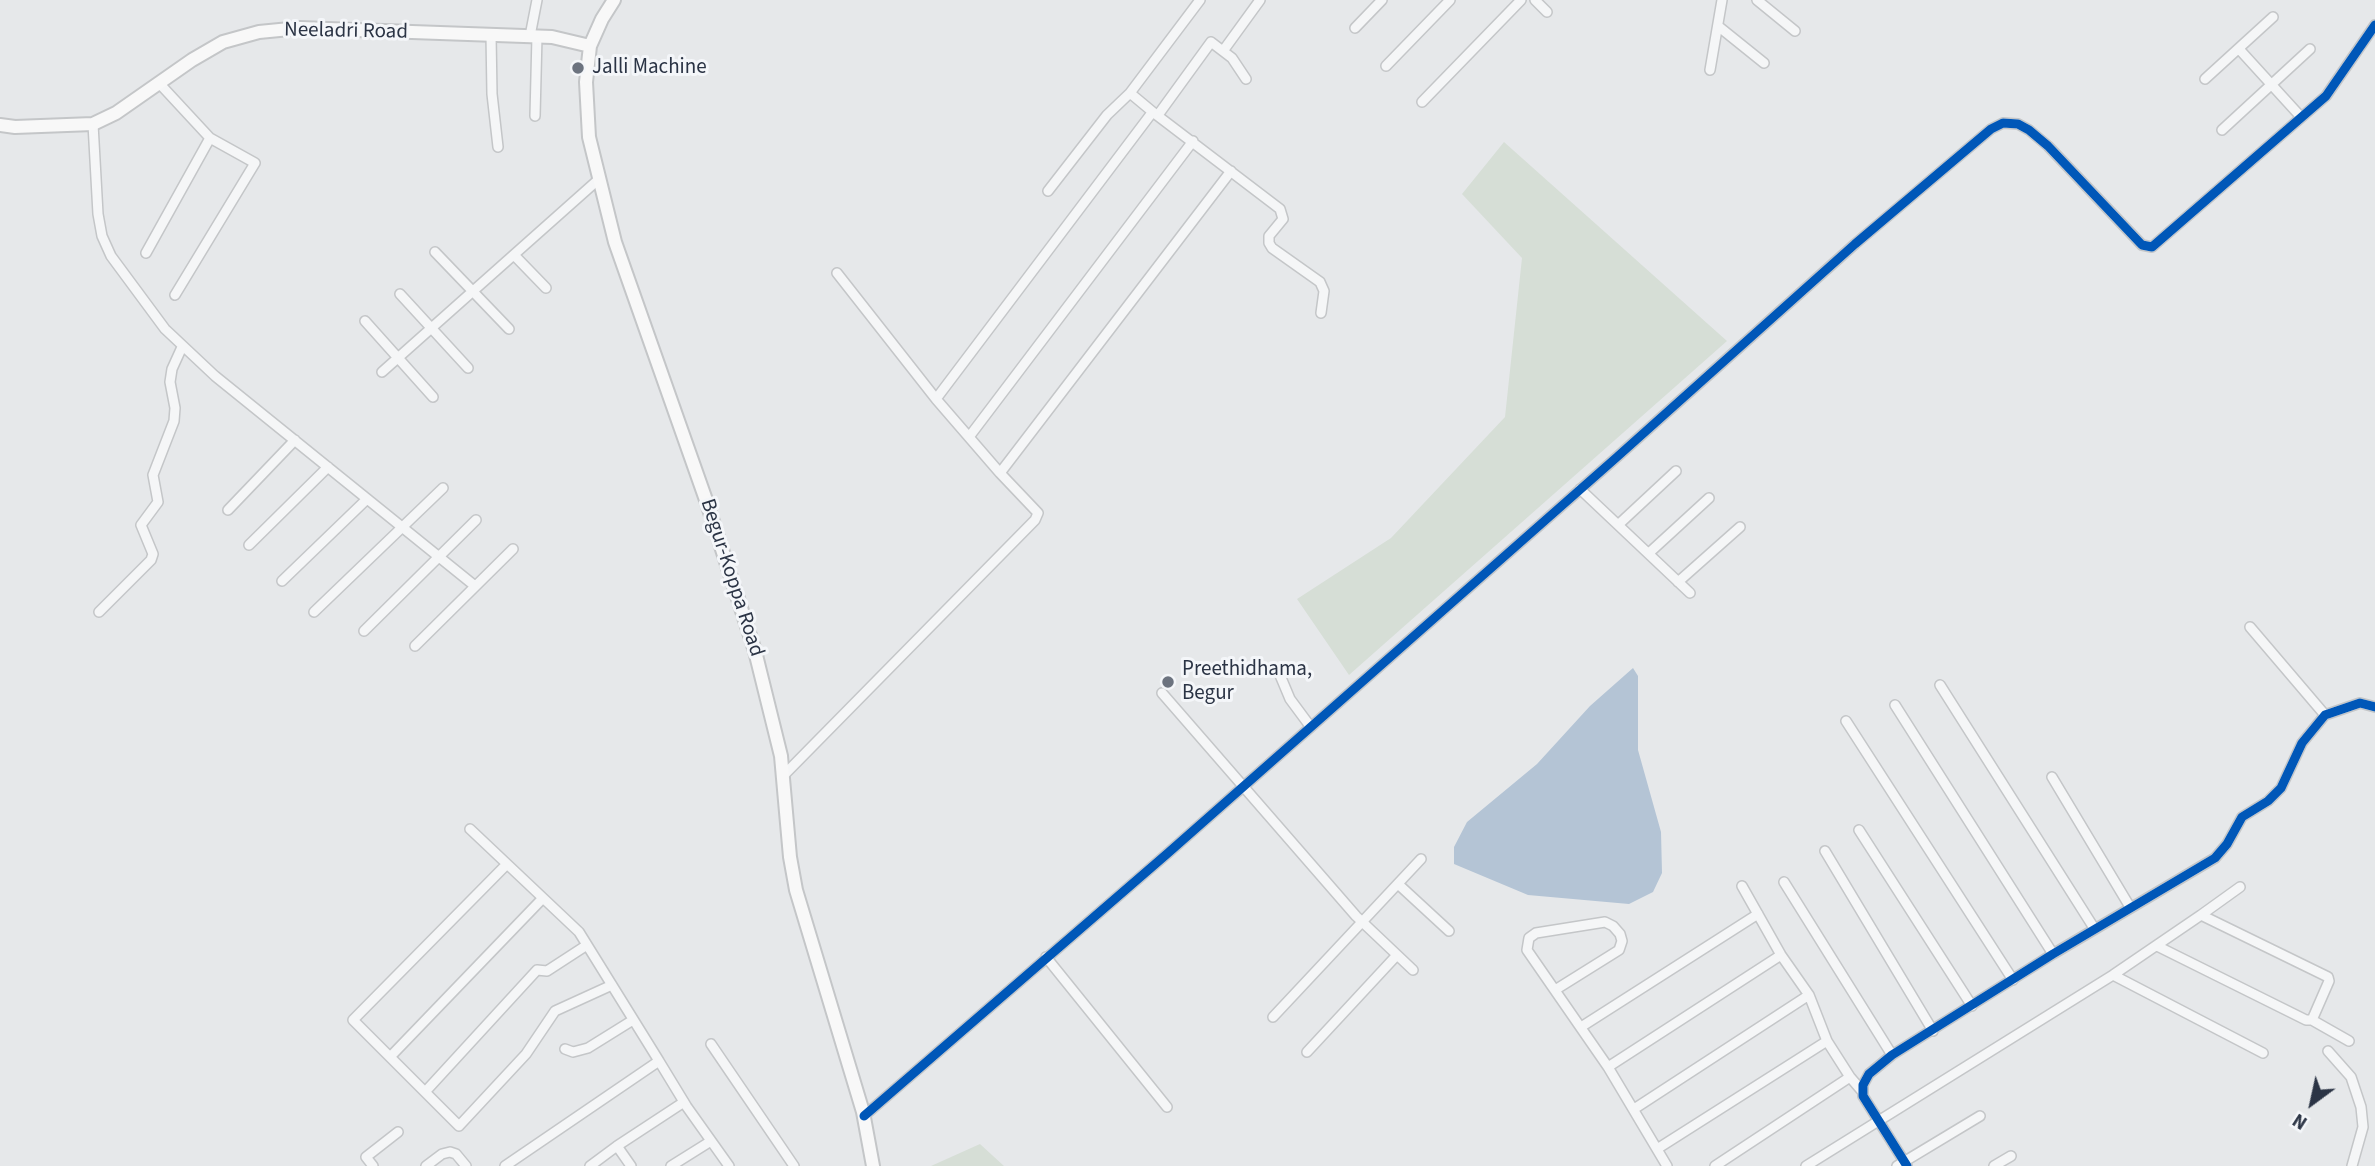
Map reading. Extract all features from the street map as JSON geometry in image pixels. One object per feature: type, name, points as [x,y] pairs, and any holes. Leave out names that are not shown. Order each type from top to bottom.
[{"type":"main road","name":"Begur-Koppa Road","points":[[614,0],[590,46],[586,108],[589,137],[615,242],[706,500],[755,650],[781,756],[790,856],[796,890],[864,1116],[873,1166]]},
{"type":"main road","name":"Neeladri Road","points":[[0,125],[15,127],[93,124],[116,113],[192,60],[223,42],[259,32],[300,29],[533,36],[552,37],[590,46]]},
{"type":"street","points":[[535,116],[533,36],[537,0]]},
{"type":"street","points":[[1048,191],[1107,115],[1130,93],[1200,0]]},
{"type":"street","points":[[1223,51],[1260,0]]},
{"type":"street","points":[[1355,28],[1382,0]]},
{"type":"street","points":[[1387,66],[1450,0]]},
{"type":"street","points":[[1422,102],[1521,0]]},
{"type":"street","points":[[1535,0],[1547,12]]},
{"type":"street","points":[[1710,70],[1722,0]]},
{"type":"street","points":[[1757,0],[1795,31]]},
{"type":"street","points":[[2205,79],[2273,17]]},
{"type":"street","points":[[1717,26],[1764,63]]},
{"type":"street","points":[[864,1116],[1244,785],[1864,236],[1991,129],[2003,123],[2018,124],[2029,130],[2048,146],[2142,245],[2152,247],[2326,96],[2375,26]]},
{"type":"street","points":[[491,35],[492,94],[498,147]]},
{"type":"street","points":[[936,399],[1143,125],[1156,114],[1211,42],[1232,58],[1246,79]]},
{"type":"street","points":[[2239,49],[2301,117]]},
{"type":"street","points":[[2222,130],[2309,49]]},
{"type":"street","points":[[159,83],[210,138],[255,163],[175,295]]},
{"type":"street","points":[[1130,93],[1280,209],[1283,219],[1269,236],[1269,243],[1272,248],[1320,282],[1324,291],[1321,313]]},
{"type":"street","points":[[93,124],[98,214],[102,236],[111,256],[165,329],[182,347],[475,586]]},
{"type":"street","points":[[146,253],[210,138]]},
{"type":"street","points":[[969,437],[1193,141]]},
{"type":"street","points":[[1000,473],[1231,171]]},
{"type":"street","points":[[382,372],[599,179]]},
{"type":"street","points":[[435,252],[509,329]]},
{"type":"street","points":[[514,255],[547,288]]},
{"type":"street","points":[[783,776],[1035,520],[1037,509],[1000,473],[936,399],[837,273]]},
{"type":"street","points":[[400,294],[468,368]]},
{"type":"street","points":[[365,321],[433,397]]},
{"type":"street","points":[[99,612],[153,554],[141,525],[158,502],[153,475],[174,421],[175,408],[170,382],[172,369],[182,347]]},
{"type":"street","points":[[228,510],[295,440]]},
{"type":"street","points":[[249,545],[328,467]]},
{"type":"street","points":[[1618,525],[1676,471]]},
{"type":"street","points":[[314,612],[443,488]]},
{"type":"street","points":[[1580,489],[1690,593]]},
{"type":"street","points":[[1648,553],[1709,498]]},
{"type":"street","points":[[282,581],[367,499]]},
{"type":"street","points":[[364,631],[476,520]]},
{"type":"street","points":[[1678,582],[1740,527]]},
{"type":"street","points":[[415,646],[513,549]]},
{"type":"street","points":[[2250,626],[2325,715]]},
{"type":"street","points":[[1277,668],[1284,690],[1310,726]]},
{"type":"street","points":[[1940,685],[2094,928]]},
{"type":"street","points":[[1161,693],[1362,923],[1413,970]]},
{"type":"street","points":[[1862,1091],[1869,1074],[1892,1055],[2130,906],[2214,859],[2222,852],[2242,817],[2268,801],[2281,788],[2302,743],[2325,715],[2360,703],[2375,706]]},
{"type":"street","points":[[1895,705],[2053,954]]},
{"type":"street","points":[[1846,720],[2013,980]]},
{"type":"street","points":[[2052,777],[2130,906]]},
{"type":"street","points":[[470,829],[579,932],[684,1102],[729,1166]]},
{"type":"street","points":[[1860,830],[1972,1006]]},
{"type":"street","points":[[1825,851],[1933,1031]]},
{"type":"street","points":[[1273,1017],[1421,859]]},
{"type":"street","points":[[507,864],[353,1020],[459,1126],[526,1054],[555,1011],[612,985]]},
{"type":"street","points":[[1784,882],[1892,1055]]},
{"type":"street","points":[[1398,884],[1449,931]]},
{"type":"street","points":[[1742,886],[1781,955],[1808,995],[1827,1041],[1862,1091],[1903,1165],[1980,1116]]},
{"type":"street","points":[[1806,1166],[2113,975],[2240,887]]},
{"type":"street","points":[[390,1057],[543,898]]},
{"type":"street","points":[[1581,1027],[1758,914]]},
{"type":"street","points":[[2201,915],[2328,977],[2329,981],[2312,1020]]},
{"type":"street","points":[[1555,990],[1619,950],[1622,942],[1614,926],[1605,922],[1536,933],[1528,938],[1527,950],[1608,1067],[1667,1166]]},
{"type":"street","points":[[425,1092],[537,970],[547,971],[587,945]]},
{"type":"street","points":[[2157,946],[2306,1020],[2312,1020],[2349,1041]]},
{"type":"street","points":[[1307,1052],[1397,955]]},
{"type":"street","points":[[1608,1067],[1781,955]]},
{"type":"street","points":[[1046,957],[1167,1107]]},
{"type":"street","points":[[2113,975],[2263,1053]]},
{"type":"street","points":[[1634,1109],[1808,995]]},
{"type":"street","points":[[565,1049],[573,1052],[588,1048],[633,1020]]},
{"type":"street","points":[[1657,1149],[1827,1041]]},
{"type":"street","points":[[711,1044],[794,1166]]},
{"type":"street","points":[[2328,1051],[2351,1077],[2361,1107],[2362,1126],[2352,1166]]},
{"type":"street","points":[[505,1166],[659,1061]]},
{"type":"street","points":[[1715,1166],[1850,1077]]},
{"type":"street","points":[[590,1166],[684,1102]]},
{"type":"street","points":[[373,1166],[366,1157],[398,1132]]},
{"type":"street","points":[[671,1166],[711,1141]]},
{"type":"street","points":[[617,1146],[631,1166]]},
{"type":"street","points":[[426,1166],[442,1154],[450,1152],[456,1154],[466,1166]]},
{"type":"street","points":[[1994,1166],[2011,1156]]},
{"type":"shaded area","points":[[1504,142],[1727,341],[1349,675],[1297,599],[1391,538],[1505,417],[1522,258],[1462,194]]},
{"type":"shaded area","points":[[980,1144],[1004,1166],[931,1166]]},
{"type":"water","points":[[1633,668],[1638,676],[1638,750],[1661,832],[1662,873],[1653,892],[1629,904],[1528,895],[1454,864],[1454,847],[1467,822],[1537,764],[1590,706]]},
{"type":"cycle path","points":[[864,1116],[1168,853],[1855,244],[1991,129],[2003,123],[2018,124],[2029,130],[2048,146],[2142,245],[2152,247],[2326,96],[2375,25]]},
{"type":"cycle path","points":[[1907,1166],[1863,1096],[1863,1085],[1869,1074],[1892,1055],[2053,954],[2215,858],[2227,844],[2242,817],[2268,801],[2281,788],[2302,743],[2325,715],[2360,703],[2375,707]]},
{"type":"place","name":"Jalli Machine","points":[[578,68]]},
{"type":"place","name":"Preethidhama, Begur","points":[[1168,682]]}]
